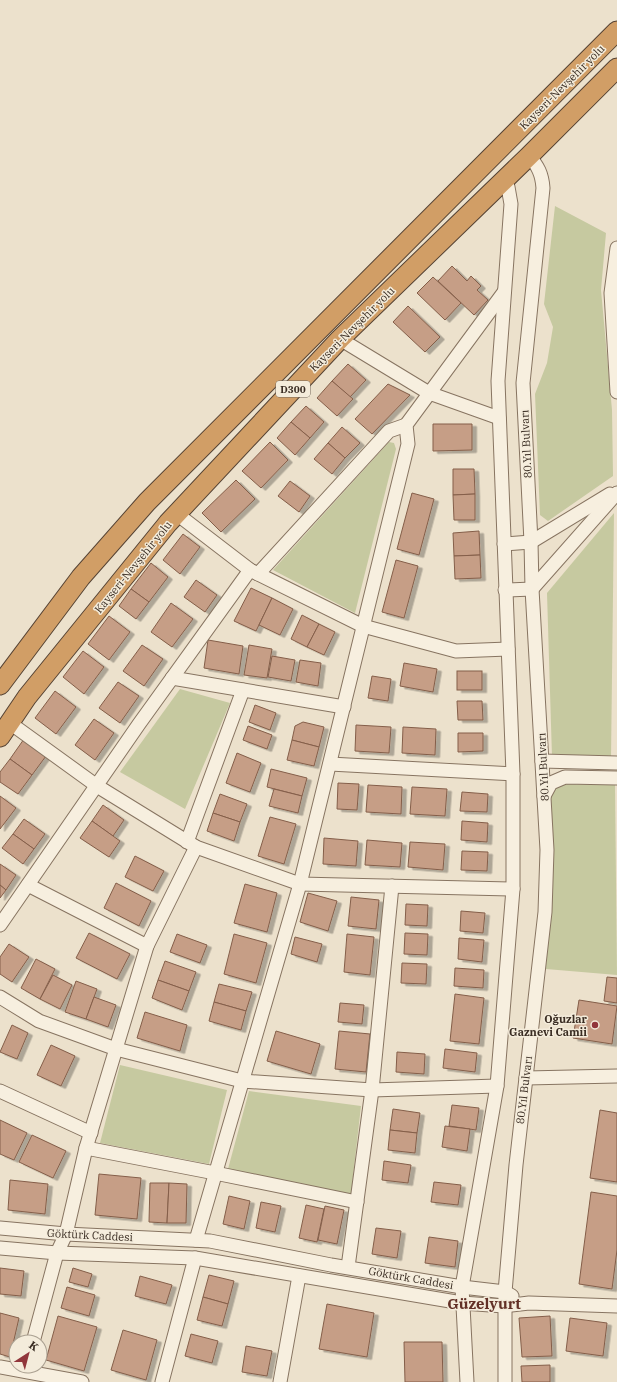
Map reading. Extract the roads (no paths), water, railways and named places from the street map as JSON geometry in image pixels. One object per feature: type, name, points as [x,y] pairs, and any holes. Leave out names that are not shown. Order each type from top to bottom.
[{"type":"highway","name":"Kayseri-Nevşehir yolu","points":[[0,685],[81,577],[147,502],[512,138],[617,31]]},
{"type":"highway","name":"Kayseri-Nevşehir yolu","points":[[5,730],[27,697],[168,523],[340,339],[504,181],[617,68]]},
{"type":"highway","points":[[512,138],[529,156]]},
{"type":"highway","points":[[486,163],[504,181]]},
{"type":"street","name":"80.Yıl Bulvarı","points":[[505,1382],[504,1292],[516,1165],[545,912],[547,850],[532,589],[523,384],[543,188],[541,172],[529,156]]},
{"type":"street","points":[[467,1382],[462,1287],[497,1086],[513,889],[513,774],[498,381],[511,204],[508,188],[504,181]]},
{"type":"street","points":[[617,248],[611,293],[617,392]]},
{"type":"street","points":[[0,925],[172,678],[254,572],[389,431],[406,425],[504,292]]},
{"type":"street","points":[[340,339],[429,392],[499,418]]},
{"type":"street","points":[[196,1240],[300,884],[408,444],[406,425]]},
{"type":"street","points":[[504,544],[531,542],[617,490]]},
{"type":"street","points":[[505,590],[532,589],[617,493]]},
{"type":"street","points":[[177,514],[254,572],[363,626],[456,651],[508,649]]},
{"type":"street","points":[[172,678],[344,707]]},
{"type":"street","points":[[35,1334],[57,1253],[66,1234],[86,1148],[147,946],[192,844],[243,690]]},
{"type":"street","points":[[5,730],[192,844],[300,884],[513,889]]},
{"type":"street","points":[[542,761],[617,763]]},
{"type":"street","points":[[330,764],[513,774]]},
{"type":"street","points":[[544,796],[551,783],[565,777],[617,778]]},
{"type":"street","points":[[28,885],[147,946]]},
{"type":"street","points":[[348,1267],[372,1090],[392,886]]},
{"type":"street","points":[[0,997],[39,1021],[116,1049],[242,1081],[372,1090],[497,1086]]},
{"type":"street","points":[[526,1078],[617,1076]]},
{"type":"street","points":[[0,1091],[91,1133]]},
{"type":"street","points":[[86,1148],[357,1202]]},
{"type":"street","name":"Göktürk Caddesi","points":[[0,1228],[66,1234],[210,1241],[462,1287],[504,1292],[529,1303]]},
{"type":"street","name":"Göktürk Caddesi","points":[[0,1248],[57,1253],[195,1258],[462,1304],[504,1306],[529,1303]]},
{"type":"street","points":[[162,1382],[195,1258]]},
{"type":"street","points":[[280,1382],[299,1276]]},
{"type":"street","points":[[529,1303],[617,1306]]},
{"type":"street","points":[[30,1374],[82,1382]]},
{"type":"place","name":"Oğuzlar Gaznevi Camii","points":[[595,1025]]},
{"type":"district","name":"Güzelyurt","points":[[484,1303]]}]
